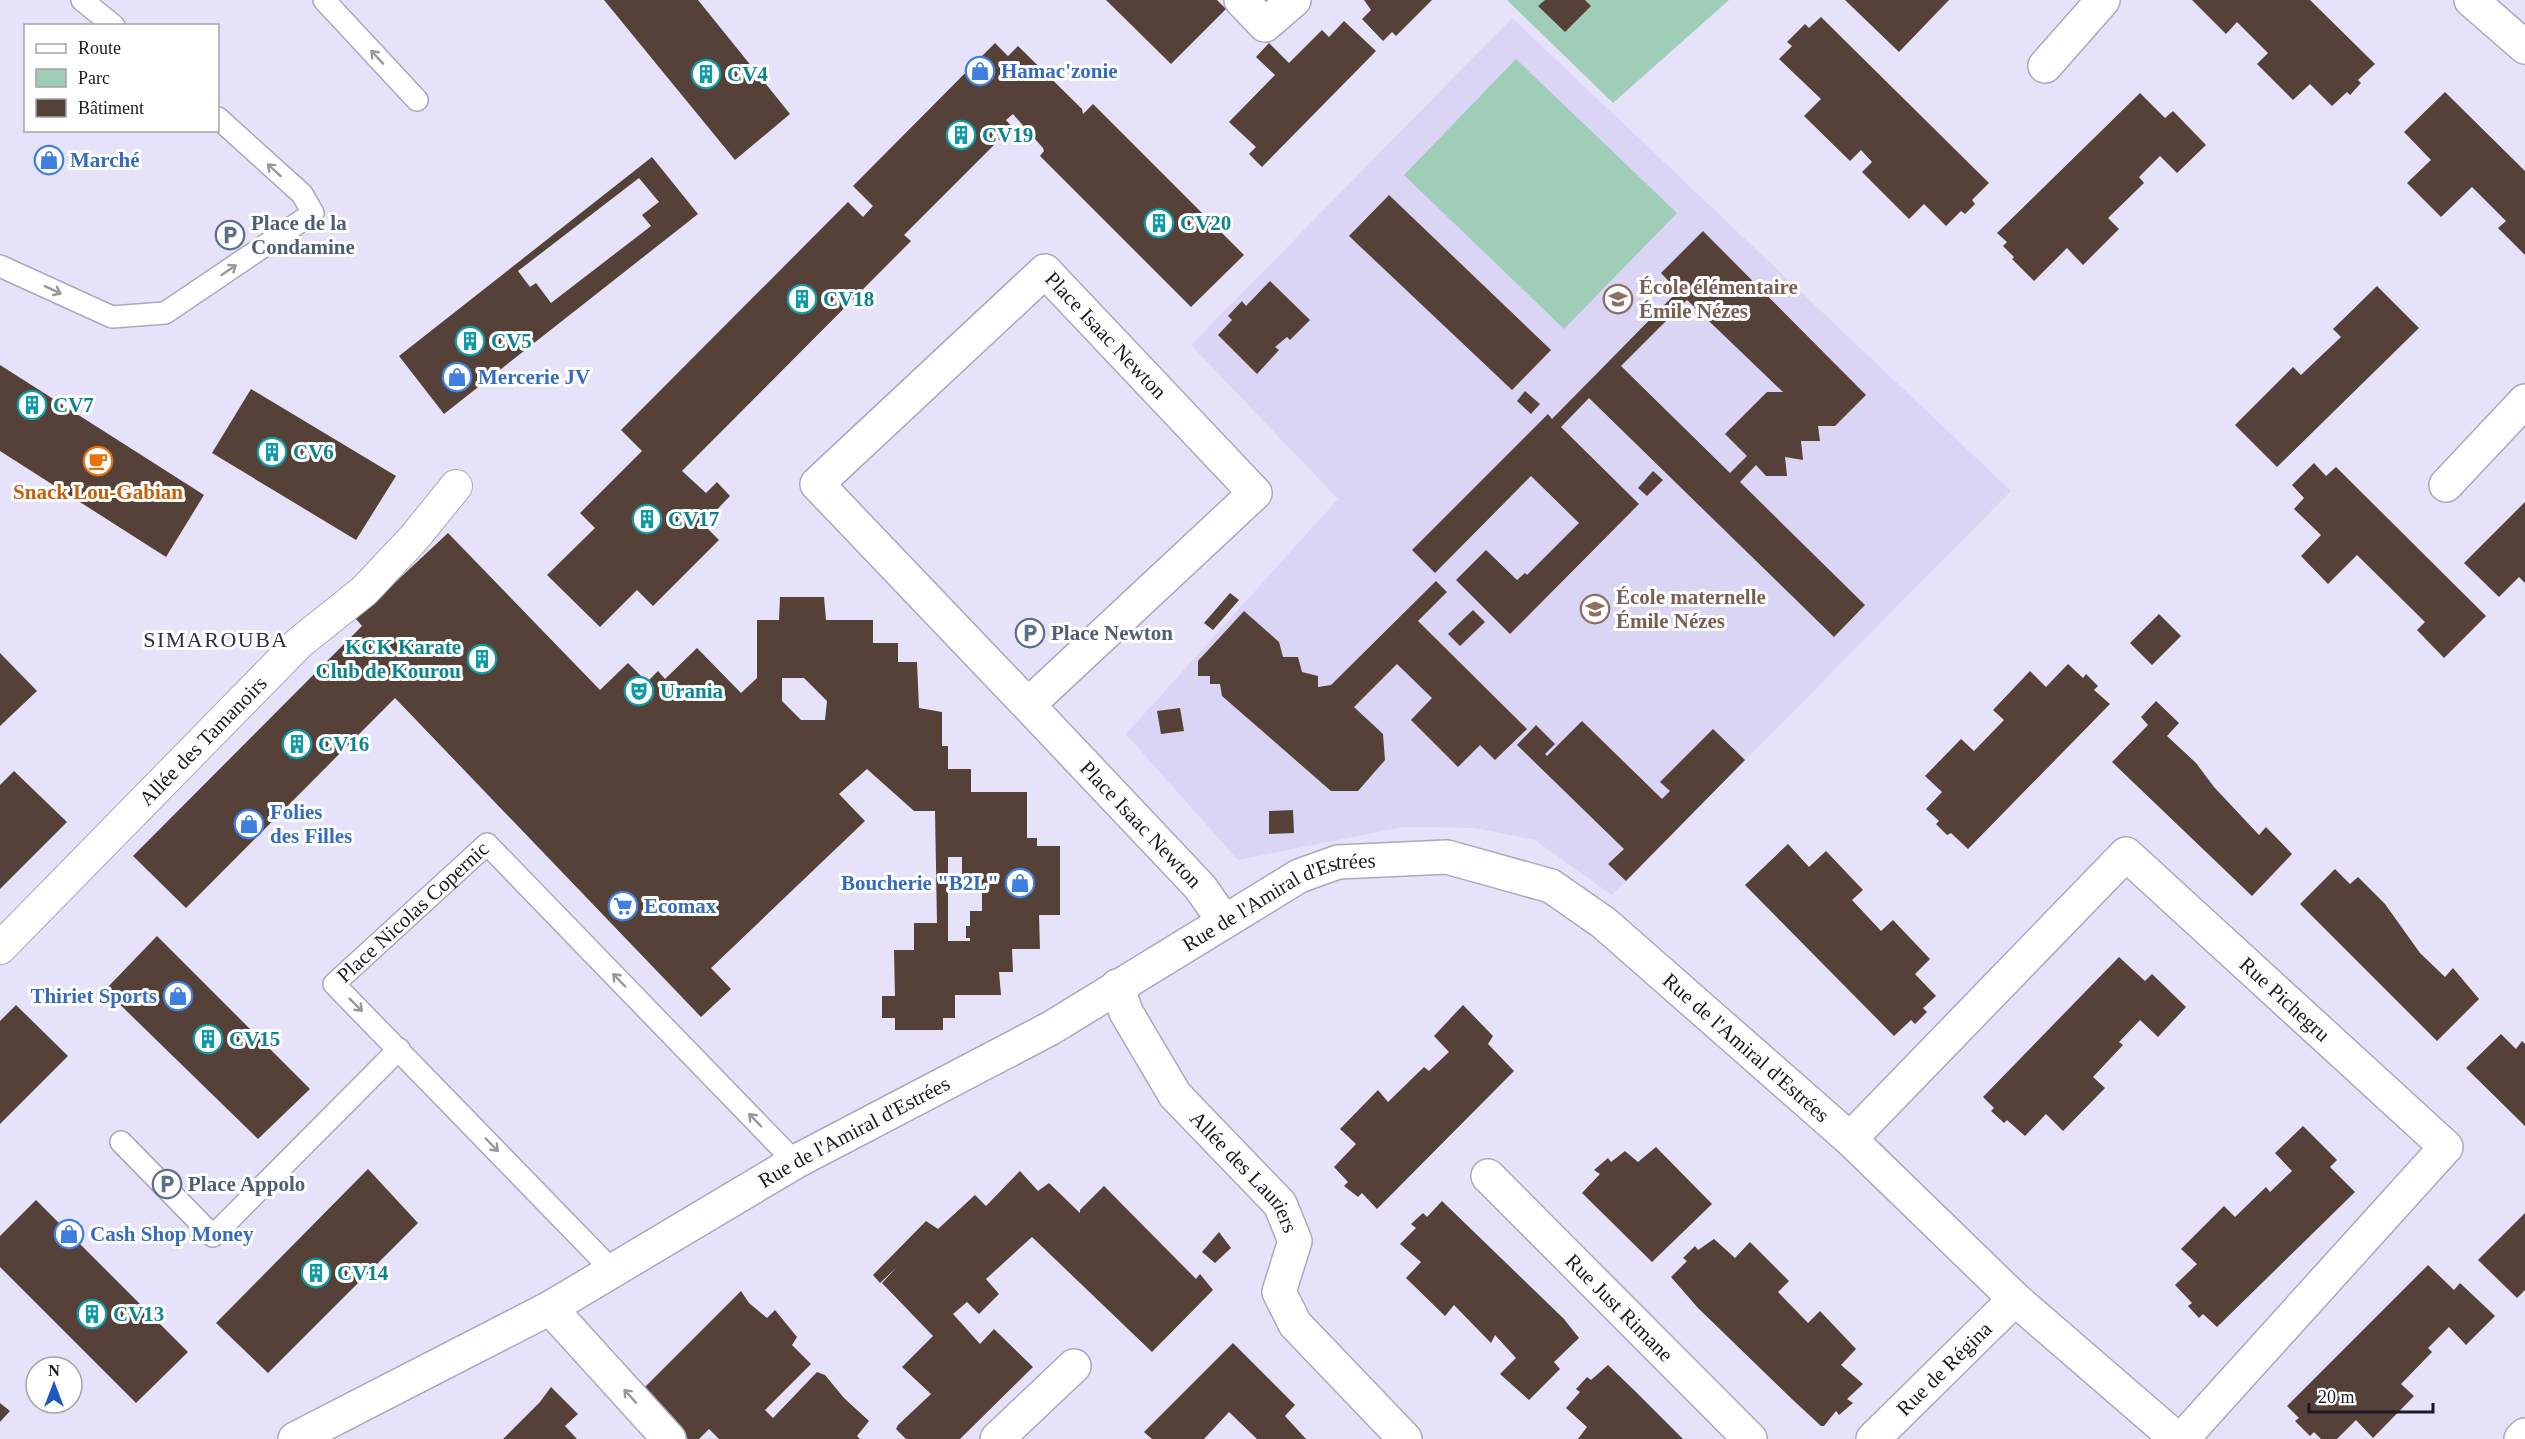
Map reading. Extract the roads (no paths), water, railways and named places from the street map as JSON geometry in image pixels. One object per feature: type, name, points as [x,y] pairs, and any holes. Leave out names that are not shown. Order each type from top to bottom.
[{"type":"street","points":[[1241,0],[1265,25],[1294,0]]},
{"type":"street","points":[[2045,66],[2103,0]]},
{"type":"street","points":[[2471,0],[2525,47]]},
{"type":"street","name":"Place Isaac Newton","points":[[1028,705],[1255,494],[1045,271],[817,484],[1200,887],[1224,921]]},
{"type":"street","points":[[2446,485],[2525,401]]},
{"type":"street","name":"Allée des Tamanoirs","points":[[0,948],[298,644],[364,591],[414,538],[456,486]]},
{"type":"street","name":"Rue Pichegru","points":[[1850,1139],[2126,854],[2446,1147],[2182,1439]]},
{"type":"street","name":"Rue de l'Amiral d'Estrées","points":[[295,1439],[550,1308],[795,1162],[1051,1028],[1299,876],[1338,862],[1447,857],[1551,886],[1604,923],[1850,1139],[2015,1299],[2177,1439]]},
{"type":"street","name":"Allée des Lauriers","points":[[1118,986],[1126,1012],[1175,1095],[1280,1204],[1295,1241],[1279,1292],[1295,1324],[1405,1439]]},
{"type":"street","name":"Rue Just Rimane","points":[[1488,1176],[1750,1439]]},
{"type":"street","name":"Rue de Régina","points":[[1873,1439],[2015,1299]]},
{"type":"street","points":[[550,1308],[669,1439]]},
{"type":"street","points":[[997,1439],[1074,1366]]},
{"type":"street","points":[[2521,1439],[2525,1435]]},
{"type":"lane","points":[[82,0],[112,24]]},
{"type":"lane","points":[[324,0],[417,100]]},
{"type":"lane","points":[[0,266],[112,317],[165,313],[313,213],[302,194],[219,119]]},
{"type":"lane","name":"Place Nicolas Copernic","points":[[613,1271],[334,984],[487,844],[795,1162]]},
{"type":"lane","points":[[121,1142],[213,1236],[399,1049]]},
{"type":"place","name":"Hamac'zonie","points":[[980,71]]},
{"type":"place","name":"CV4","points":[[706,74]]},
{"type":"place","name":"CV19","points":[[961,135]]},
{"type":"place","name":"Marché","points":[[49,160]]},
{"type":"place","name":"CV20","points":[[1159,223]]},
{"type":"place","name":"Place de la Condamine","points":[[230,235]]},
{"type":"place","name":"CV18","points":[[802,299]]},
{"type":"place","name":"École élémentaire Émile Nézes","points":[[1618,299]]},
{"type":"place","name":"CV5","points":[[470,341]]},
{"type":"place","name":"Mercerie JV","points":[[457,377]]},
{"type":"place","name":"CV7","points":[[32,405]]},
{"type":"place","name":"CV6","points":[[272,452]]},
{"type":"place","name":"Snack Lou-Gabian","points":[[98,461]]},
{"type":"place","name":"CV17","points":[[647,519]]},
{"type":"place","name":"École maternelle Émile Nézes","points":[[1595,609]]},
{"type":"place","name":"Place Newton","points":[[1030,633]]},
{"type":"place","name":"KCK Karate Club de Kourou","points":[[482,659]]},
{"type":"place","name":"Urania","points":[[639,691]]},
{"type":"place","name":"CV16","points":[[297,744]]},
{"type":"place","name":"Folies des Filles","points":[[249,824]]},
{"type":"place","name":"Boucherie \"B2L\"","points":[[1020,883]]},
{"type":"place","name":"Ecomax","points":[[623,906]]},
{"type":"place","name":"Thiriet Sports","points":[[178,996]]},
{"type":"place","name":"CV15","points":[[208,1039]]},
{"type":"place","name":"Place Appolo","points":[[167,1184]]},
{"type":"place","name":"Cash Shop Money","points":[[69,1234]]},
{"type":"place","name":"CV14","points":[[316,1273]]},
{"type":"place","name":"CV13","points":[[92,1314]]},
{"type":"district","name":"SIMAROUBA","points":[[216,639]]}]
